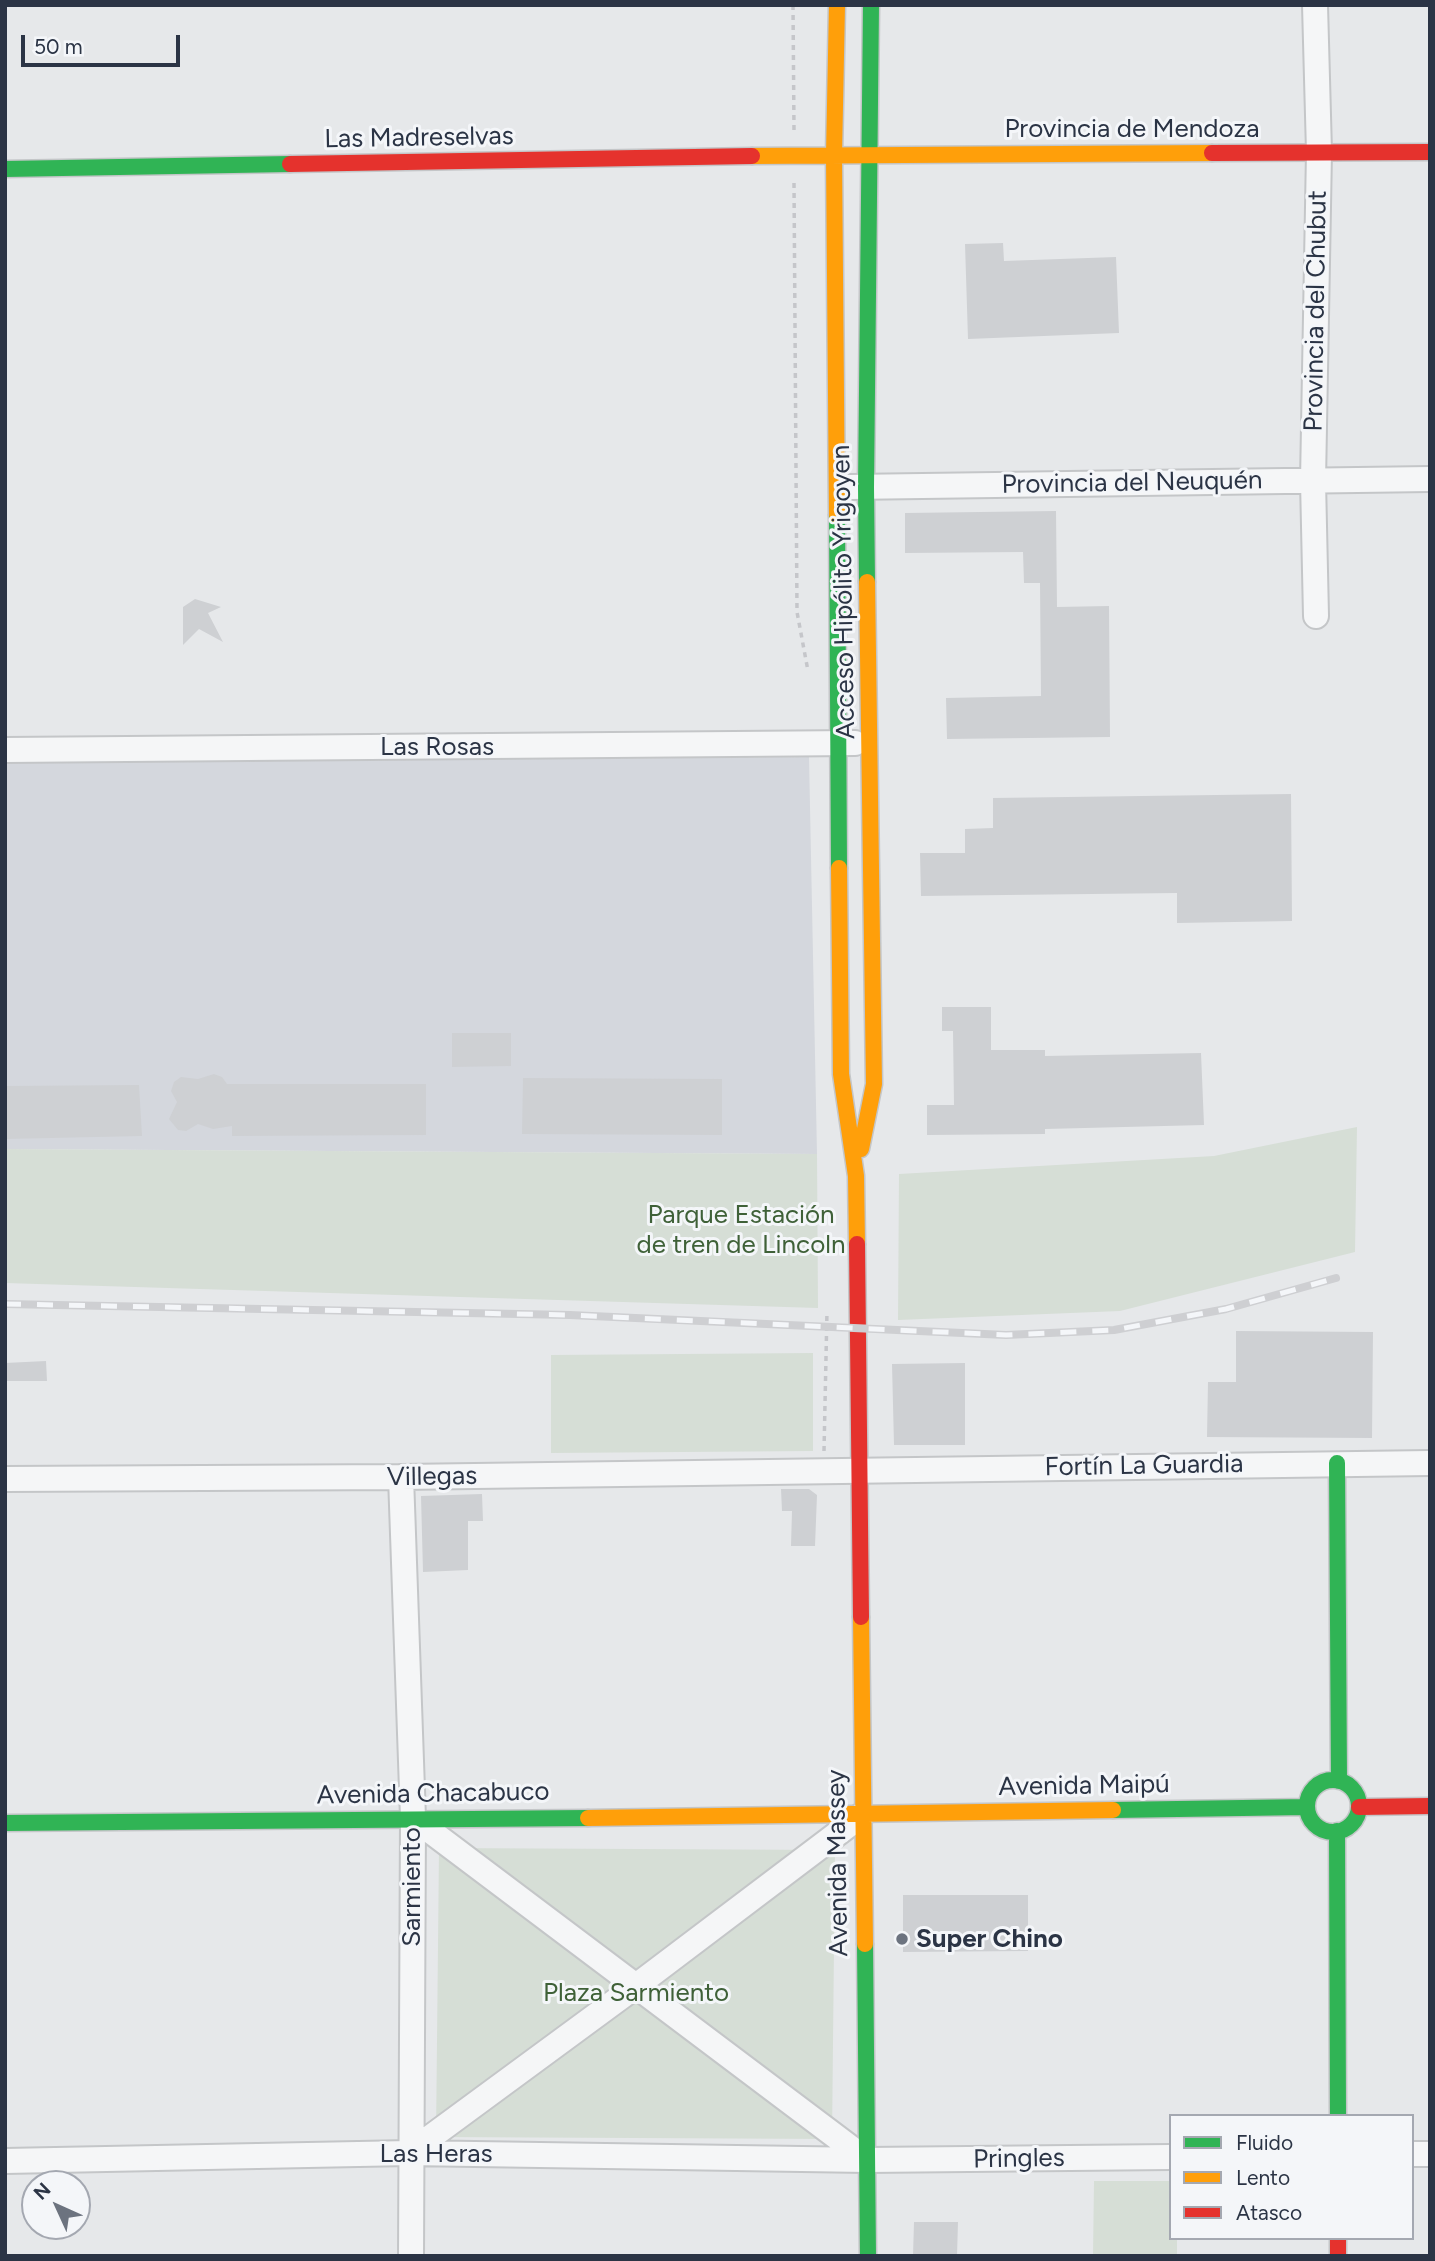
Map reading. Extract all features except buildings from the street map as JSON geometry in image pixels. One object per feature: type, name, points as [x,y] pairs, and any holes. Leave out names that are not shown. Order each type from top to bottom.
[{"type":"main road","name":"Acceso Hipólito Yrigoyen","points":[[837,5],[834,155],[835,486],[841,1074],[856,1177],[859,1469]]},
{"type":"main road","name":"Acceso Hipólito Yrigoyen","points":[[856,1177],[874,1084],[866,487],[871,5]]},
{"type":"main road","name":"Provincia de Mendoza","points":[[834,155],[1430,152]]},
{"type":"main road","name":"Las Madreselvas","points":[[5,169],[834,155]]},
{"type":"main road","points":[[1330,1464],[1333,1781]]},
{"type":"main road","name":"Avenida Massey","points":[[859,1469],[868,2256]]},
{"type":"main road","points":[[1333,1781],[1352,1788],[1357,1795],[1359,1807],[1356,1820],[1337,1832],[1318,1828],[1312,1822],[1307,1807],[1313,1790],[1333,1781]]},
{"type":"main road","points":[[1359,1807],[1430,1806]]},
{"type":"main road","name":"Avenida Maipú","points":[[862,1815],[1307,1807]]},
{"type":"main road","name":"Avenida Chacabuco","points":[[5,1822],[862,1815]]},
{"type":"main road","points":[[1337,1832],[1338,2114]]},
{"type":"street","name":"Provincia del Chubut","points":[[1315,5],[1319,152],[1313,481],[1316,616]]},
{"type":"street","name":"Provincia del Neuquén","points":[[835,486],[1430,479]]},
{"type":"street","name":"Las Rosas","points":[[5,750],[838,744],[869,741]]},
{"type":"street","name":"Fortín La Guardia","points":[[859,1469],[1430,1463]]},
{"type":"street","name":"Villegas","points":[[5,1479],[401,1477],[859,1469]]},
{"type":"street","name":"Sarmiento","points":[[401,1477],[413,1818],[411,2256]]},
{"type":"street","points":[[410,2153],[862,1815]]},
{"type":"street","points":[[413,1818],[867,2160]]},
{"type":"street","name":"Las Heras","points":[[5,2161],[410,2153],[867,2160]]},
{"type":"street","name":"Pringles","points":[[867,2160],[1169,2157]]},
{"type":"shaded area","points":[[809,757],[817,1154],[5,1149],[5,763]]},
{"type":"green space","name":"Parque Estación de tren de Lincoln","points":[[1357,1127],[1355,1252],[1120,1311],[898,1320],[899,1174],[1214,1156]]},
{"type":"green space","name":"Parque Estación de tren de Lincoln","points":[[5,1149],[817,1154],[818,1308],[5,1283]]},
{"type":"green space","points":[[813,1353],[813,1451],[551,1453],[551,1355]]},
{"type":"green space","name":"Plaza Sarmiento","points":[[439,1848],[835,1850],[832,2139],[436,2137]]},
{"type":"green space","points":[[1094,2181],[1169,2181],[1169,2240],[1177,2240],[1177,2256],[1093,2256]]},
{"type":"railway","points":[[5,1304],[570,1315],[1006,1335],[1114,1330],[1226,1309],[1336,1278]]},
{"type":"traffic: fast","points":[[867,582],[871,5]]},
{"type":"traffic: fast","points":[[5,169],[290,164]]},
{"type":"traffic: fast","points":[[837,515],[839,868]]},
{"type":"traffic: fast","points":[[1337,1463],[1339,1781]]},
{"type":"traffic: fast","points":[[1333,1780],[1343,1782],[1351,1788],[1357,1796],[1359,1806],[1357,1816],[1351,1824],[1343,1830],[1333,1832],[1323,1830],[1315,1824],[1309,1816],[1307,1806],[1309,1796],[1315,1788],[1323,1782],[1333,1780]]},
{"type":"traffic: fast","points":[[1113,1810],[1307,1807]]},
{"type":"traffic: fast","points":[[5,1823],[588,1818]]},
{"type":"traffic: fast","points":[[1337,1831],[1338,2114]]},
{"type":"traffic: fast","points":[[865,1944],[868,2256]]},
{"type":"traffic: slow","points":[[837,5],[834,155],[837,515]]},
{"type":"traffic: slow","points":[[752,156],[1212,153]]},
{"type":"traffic: slow","points":[[861,1149],[874,1084],[867,582]]},
{"type":"traffic: slow","points":[[839,868],[841,1074],[856,1176],[857,1244]]},
{"type":"traffic: slow","points":[[861,1617],[865,1944]]},
{"type":"traffic: slow","points":[[588,1818],[1113,1810]]},
{"type":"traffic: jam","points":[[1212,153],[1430,152]]},
{"type":"traffic: jam","points":[[290,164],[752,156]]},
{"type":"traffic: jam","points":[[857,1244],[861,1617]]},
{"type":"traffic: jam","points":[[1359,1807],[1430,1806]]},
{"type":"traffic: jam","points":[[1338,2240],[1338,2256]]},
{"type":"place","name":"Super Chino","points":[[902,1939]]}]
